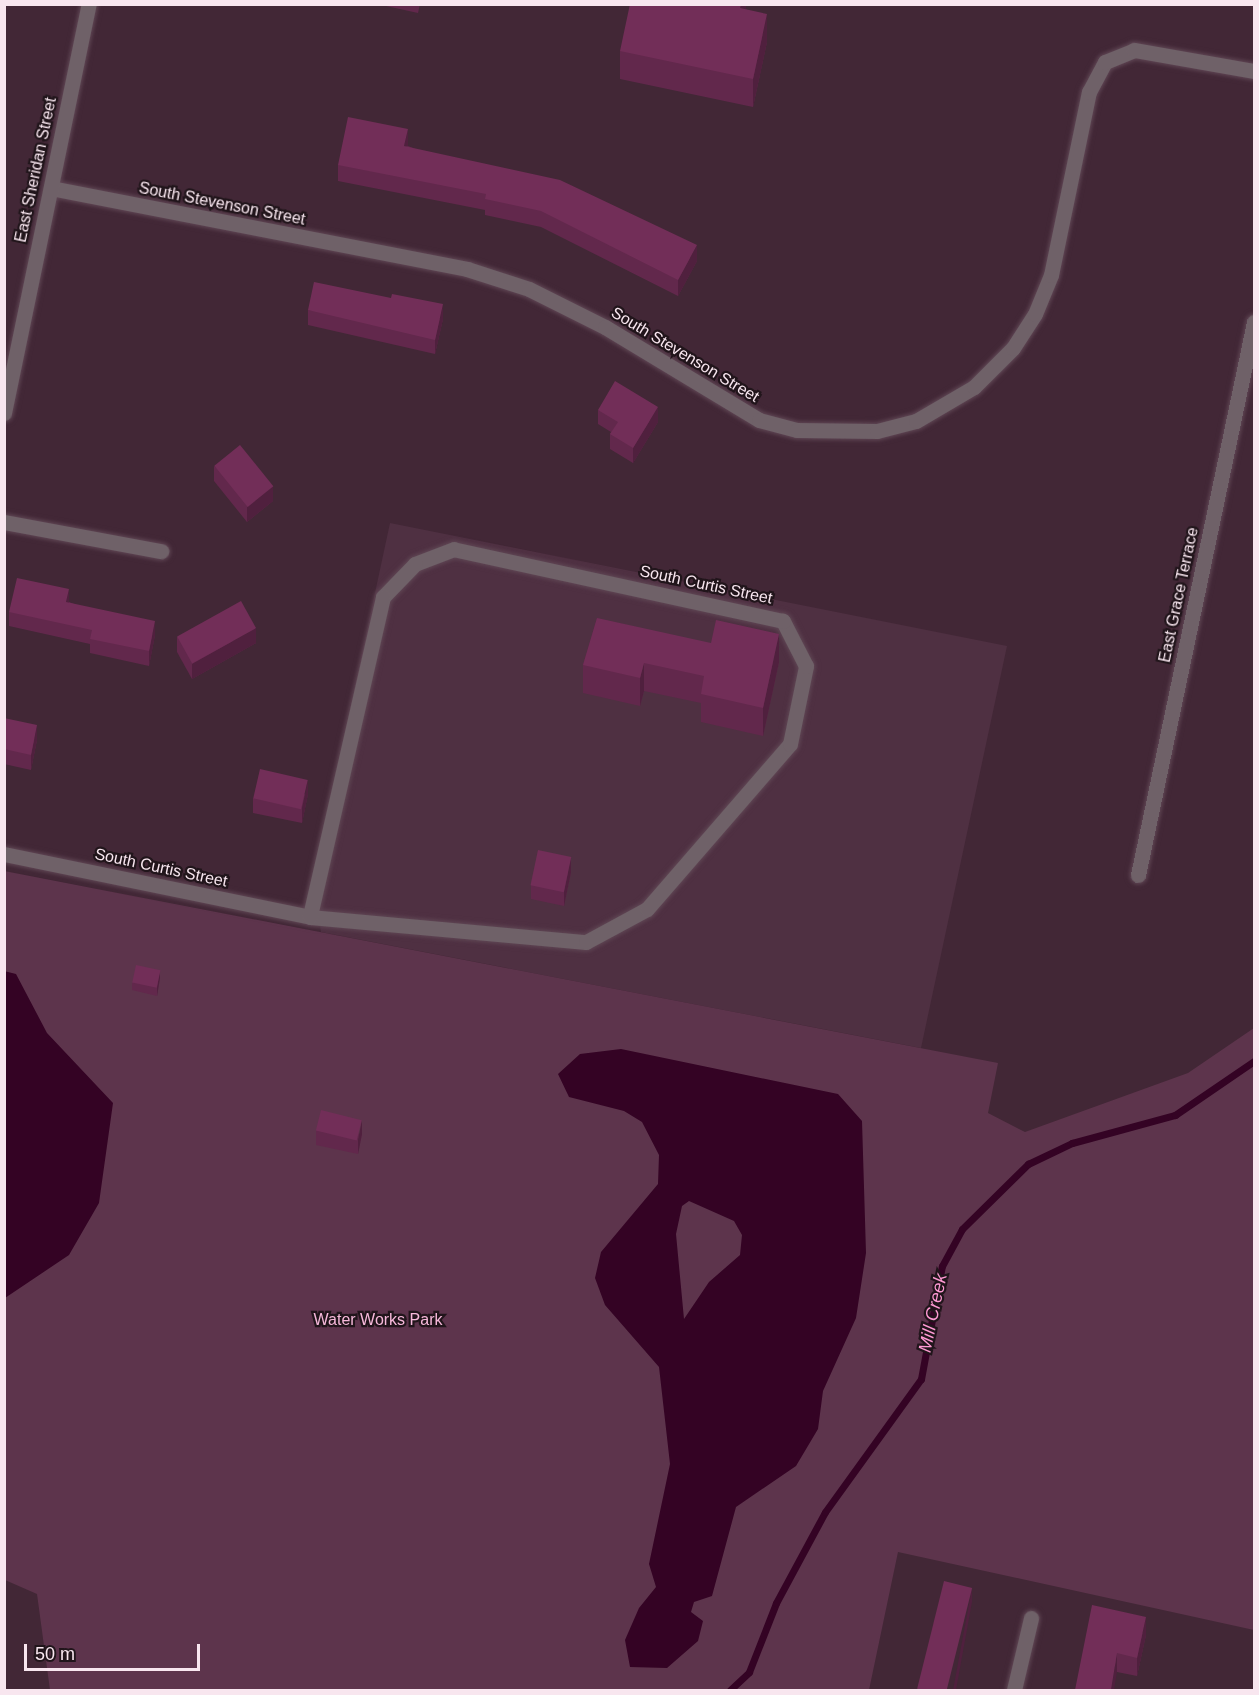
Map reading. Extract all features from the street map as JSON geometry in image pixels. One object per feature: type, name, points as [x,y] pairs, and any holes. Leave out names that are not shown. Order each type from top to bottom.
[{"type":"street","name":"East Sheridan Street","points":[[4,413],[89,4]]},
{"type":"street","name":"South Stevenson Street","points":[[51,188],[467,269],[529,289],[605,327],[759,420],[807,431],[877,431],[916,421],[974,387],[1013,348],[1035,314],[1051,275],[1089,92],[1105,62],[1134,50],[1254,71]]},
{"type":"street","name":"East Grace Terrace","points":[[1138,875],[1254,322]]},
{"type":"street","points":[[4,522],[161,551]]},
{"type":"street","name":"South Curtis Street","points":[[4,854],[310,917],[586,942],[647,909],[790,744],[806,666],[783,621],[454,549],[415,564],[383,597],[310,917]]},
{"type":"street","points":[[1014,1690],[1031,1618]]},
{"type":"shaded area","points":[[390,523],[1007,646],[921,1048],[321,932],[313,882]]},
{"type":"shaded area","points":[[4,971],[16,974],[47,1033],[113,1103],[99,1203],[69,1255],[5,1298]]},
{"type":"shaded area","points":[[621,1049],[838,1094],[862,1121],[866,1253],[856,1318],[823,1391],[818,1429],[796,1466],[736,1507],[712,1596],[694,1602],[691,1612],[703,1621],[698,1641],[667,1668],[630,1667],[625,1640],[639,1608],[656,1587],[649,1564],[670,1464],[659,1367],[605,1305],[595,1278],[601,1252],[658,1184],[659,1155],[642,1122],[624,1111],[569,1097],[558,1074],[580,1054]],"holes":[[[689,1201],[734,1221],[742,1235],[740,1255],[709,1282],[684,1319],[676,1234],[682,1206]]]},
{"type":"green space","name":"Water Works Park","points":[[4,871],[998,1063],[988,1113],[1025,1132],[1188,1073],[1254,1028],[1254,1630],[898,1552],[869,1690],[50,1690],[37,1594],[5,1580]]},
{"type":"building","points":[[630,4],[741,4],[740,8],[767,14],[753,79],[620,51]]},
{"type":"building","points":[[348,117],[408,129],[404,146],[560,180],[697,245],[678,280],[541,211],[485,199],[486,194],[338,165]]},
{"type":"building","points":[[314,282],[391,298],[392,294],[443,304],[435,340],[308,310]]},
{"type":"building","points":[[615,381],[658,407],[633,448],[610,434],[618,422],[598,410]]},
{"type":"building","points":[[240,445],[273,486],[248,507],[214,466]]},
{"type":"building","points":[[17,578],[69,589],[66,602],[155,621],[149,651],[90,639],[92,630],[9,612]]},
{"type":"building","points":[[241,601],[256,628],[192,664],[177,636]]},
{"type":"building","points":[[597,618],[711,643],[716,620],[779,634],[763,708],[701,694],[704,676],[644,663],[640,678],[583,665]]},
{"type":"building","points":[[4,718],[37,725],[31,755],[4,749]]},
{"type":"building","points":[[260,769],[308,780],[301,809],[253,798]]},
{"type":"building","points":[[538,850],[571,857],[564,892],[531,885]]},
{"type":"building","points":[[136,965],[160,970],[157,988],[132,983]]},
{"type":"building","points":[[321,1110],[362,1120],[357,1141],[316,1130]]},
{"type":"building","points":[[944,1581],[972,1588],[947,1690],[917,1689]]},
{"type":"building","points":[[1092,1605],[1146,1617],[1137,1658],[1117,1653],[1111,1690],[1075,1690]]},
{"type":"waterway","name":"Mill Creek","points":[[730,1690],[749,1672],[776,1603],[825,1512],[921,1379],[942,1266],[962,1229],[1028,1164],[1072,1143],[1175,1115],[1254,1061]]}]
